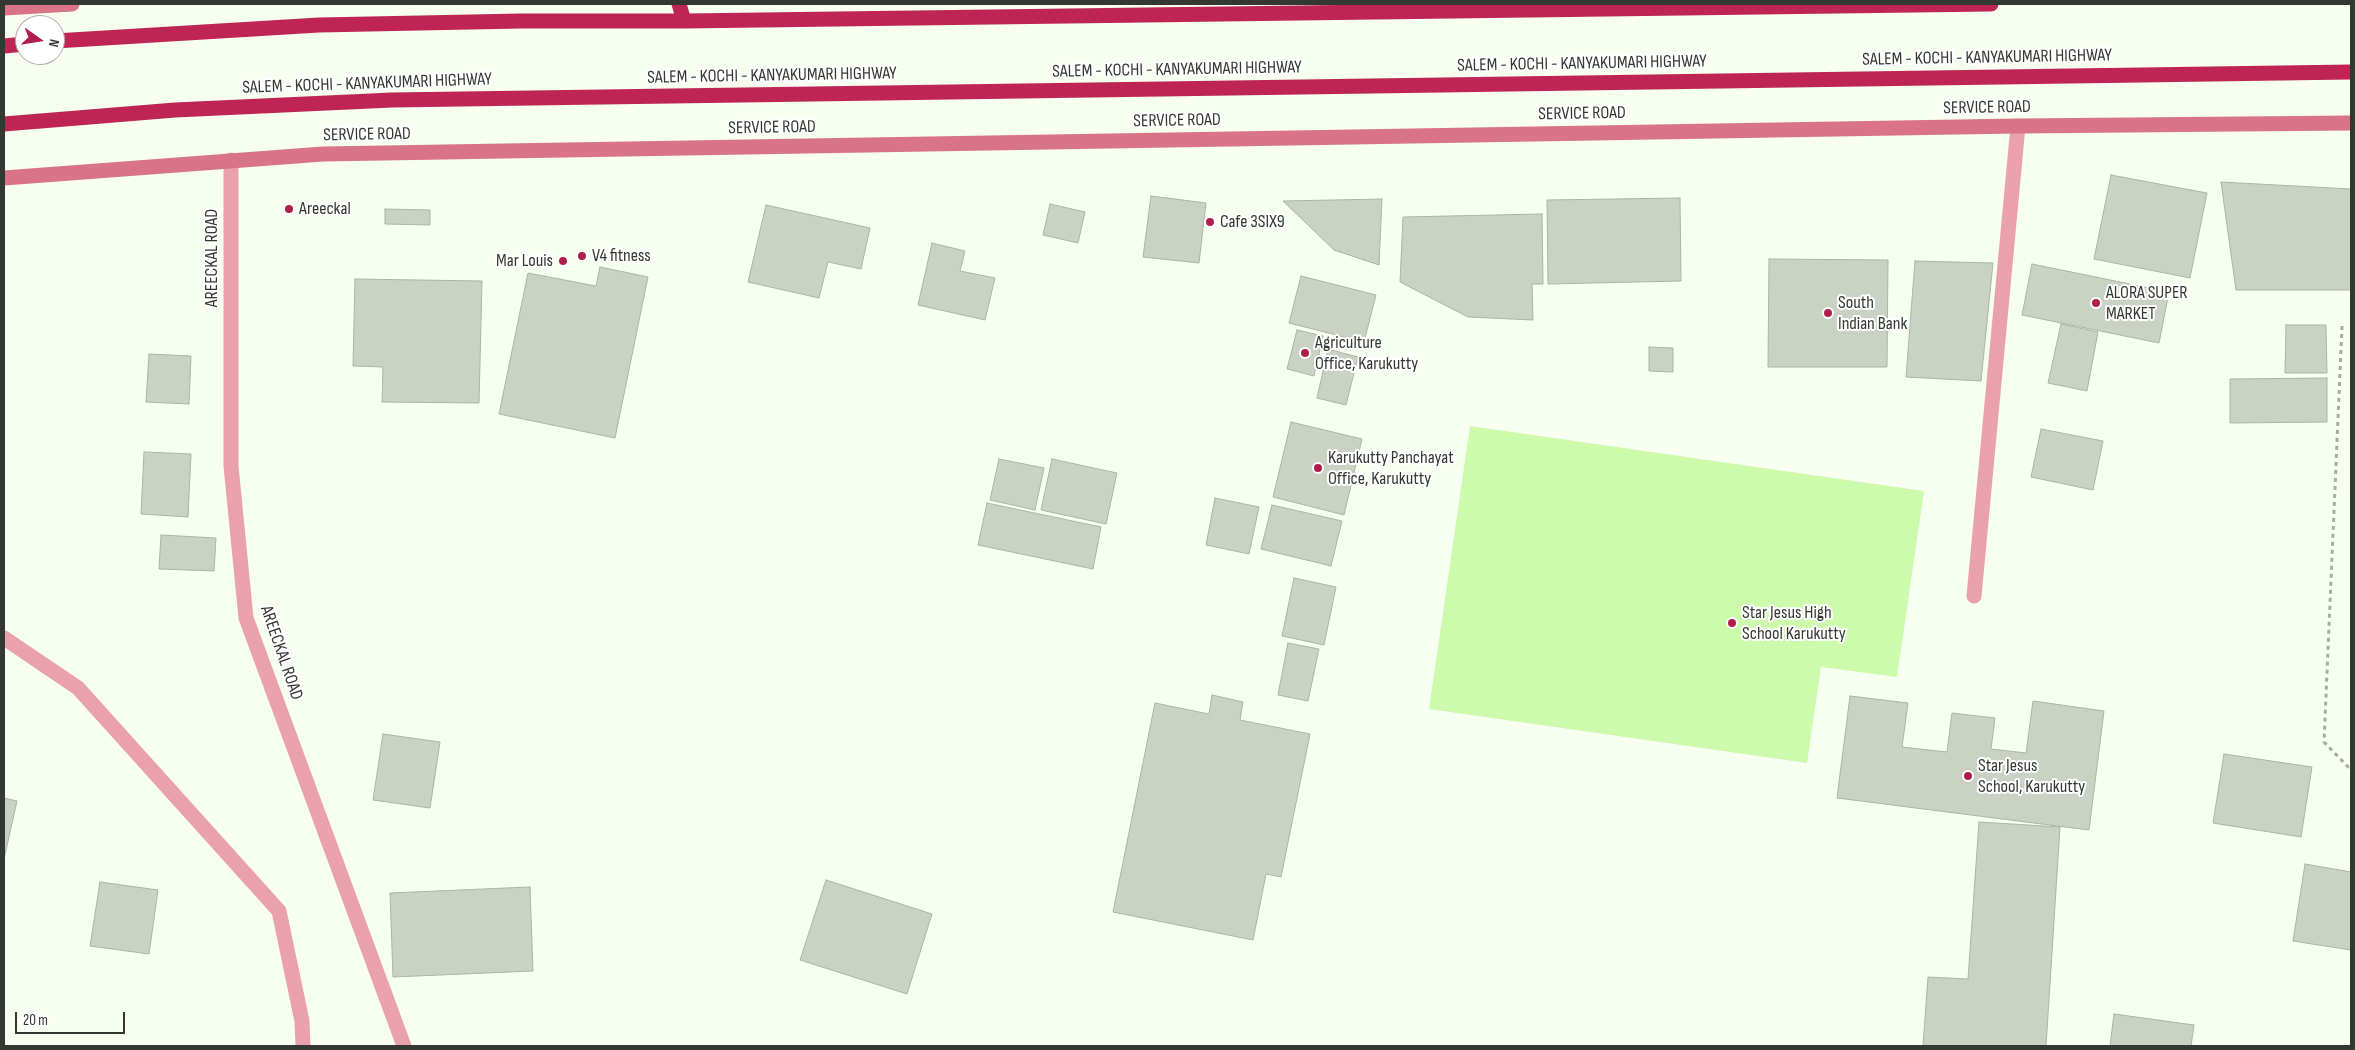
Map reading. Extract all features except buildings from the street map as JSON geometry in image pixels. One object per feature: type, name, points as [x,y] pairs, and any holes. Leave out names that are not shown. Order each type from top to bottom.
[{"type":"highway","points":[[680,4],[684,22]]},
{"type":"highway","points":[[65,41],[320,25],[521,20],[684,22],[1991,4]]},
{"type":"highway","name":"SALEM - KOCHI - KANYAKUMARI HIGHWAY","points":[[4,124],[175,110],[392,100],[2351,72]]},
{"type":"street","points":[[4,8],[72,4]]},
{"type":"street","name":"SERVICE ROAD","points":[[4,178],[323,154],[2018,126],[2351,123]]},
{"type":"street","points":[[1974,596],[2018,126]]},
{"type":"street","name":"AREECKAL ROAD","points":[[230,160],[231,466],[246,618],[404,1046]]},
{"type":"street","points":[[4,638],[78,688],[279,911],[302,1021],[303,1046]]},
{"type":"path","points":[[2342,326],[2324,742],[2351,770]]},
{"type":"green space","points":[[1470,426],[1924,491],[1897,677],[1821,667],[1807,763],[1429,709]]},
{"type":"place","name":"Areeckal","points":[[289,209]]},
{"type":"place","name":"Cafe 3SIX9","points":[[1210,222]]},
{"type":"place","name":"V4 fitness","points":[[582,256]]},
{"type":"place","name":"Mar Louis","points":[[563,261]]},
{"type":"place","name":"ALORA SUPER MARKET","points":[[2096,303]]},
{"type":"place","name":"South Indian Bank","points":[[1828,313]]},
{"type":"place","name":"Agriculture Office, Karukutty","points":[[1305,353]]},
{"type":"place","name":"Karukutty Panchayat Office, Karukutty","points":[[1318,468]]},
{"type":"place","name":"Star Jesus High School Karukutty","points":[[1732,623]]},
{"type":"place","name":"Star Jesus School, Karukutty","points":[[1968,776]]}]
